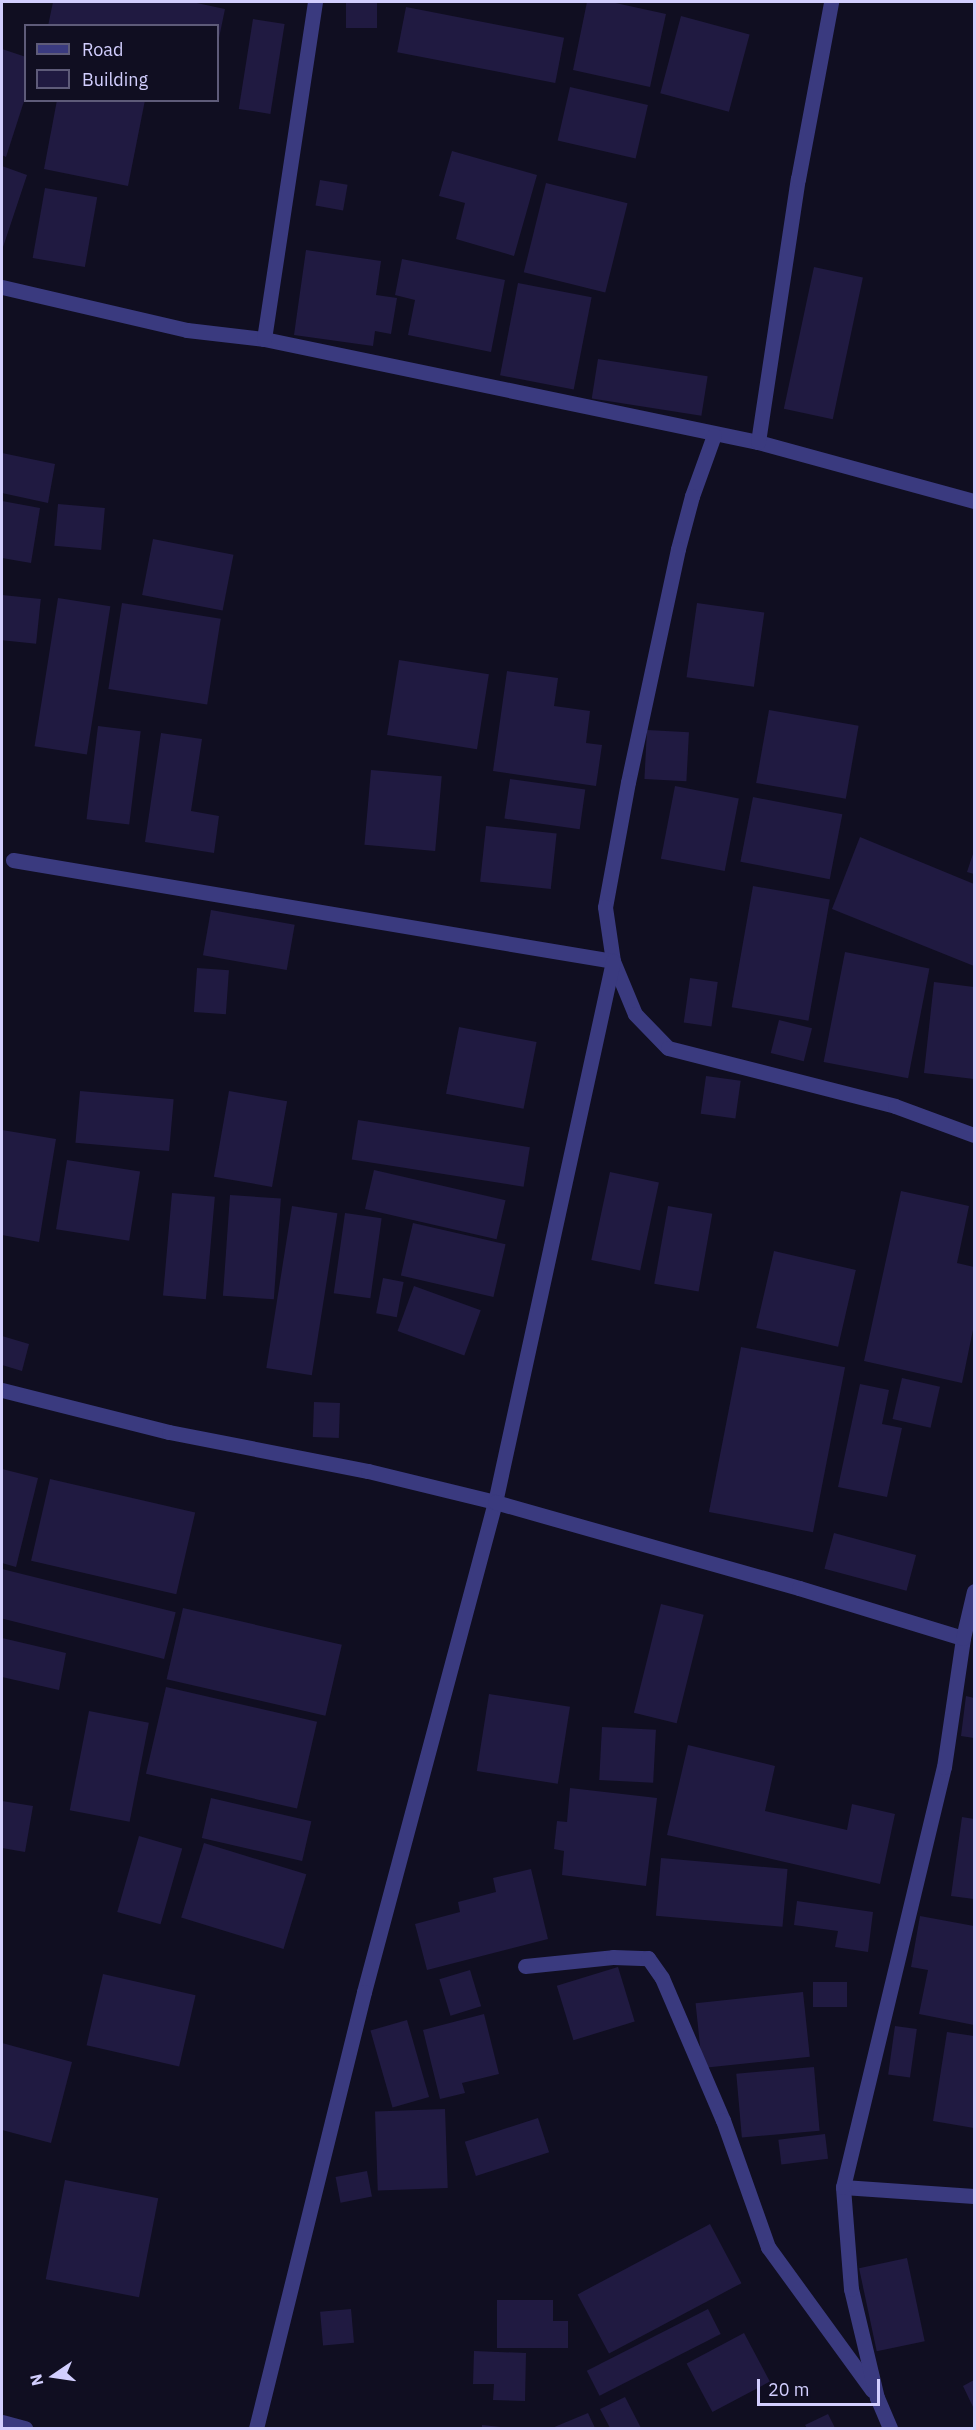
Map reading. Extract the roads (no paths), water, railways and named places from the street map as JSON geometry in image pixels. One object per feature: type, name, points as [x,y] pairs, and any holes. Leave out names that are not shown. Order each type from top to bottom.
[{"type":"street","points":[[264,339],[315,2]]},
{"type":"street","points":[[758,442],[798,179],[831,2]]},
{"type":"street","points":[[2,287],[187,330],[264,339],[714,435],[758,442],[975,501]]},
{"type":"street","points":[[714,435],[692,496],[678,549],[627,782],[606,907],[613,961],[635,1014],[668,1047],[895,1106],[975,1135]]},
{"type":"street","points":[[13,860],[613,961]]},
{"type":"street","points":[[256,2428],[363,1992],[495,1502],[613,961]]},
{"type":"street","points":[[2,1390],[169,1432],[368,1472],[495,1502],[799,1588],[963,1638]]},
{"type":"street","points":[[890,2428],[877,2398],[851,2289],[843,2187],[944,1767],[963,1638],[975,1591]]},
{"type":"street","points":[[525,1966],[612,1957],[648,1958],[662,1978],[723,2120],[768,2247],[877,2398]]},
{"type":"street","points":[[843,2187],[975,2196]]},
{"type":"street","points":[[2,2422],[25,2428]]}]
